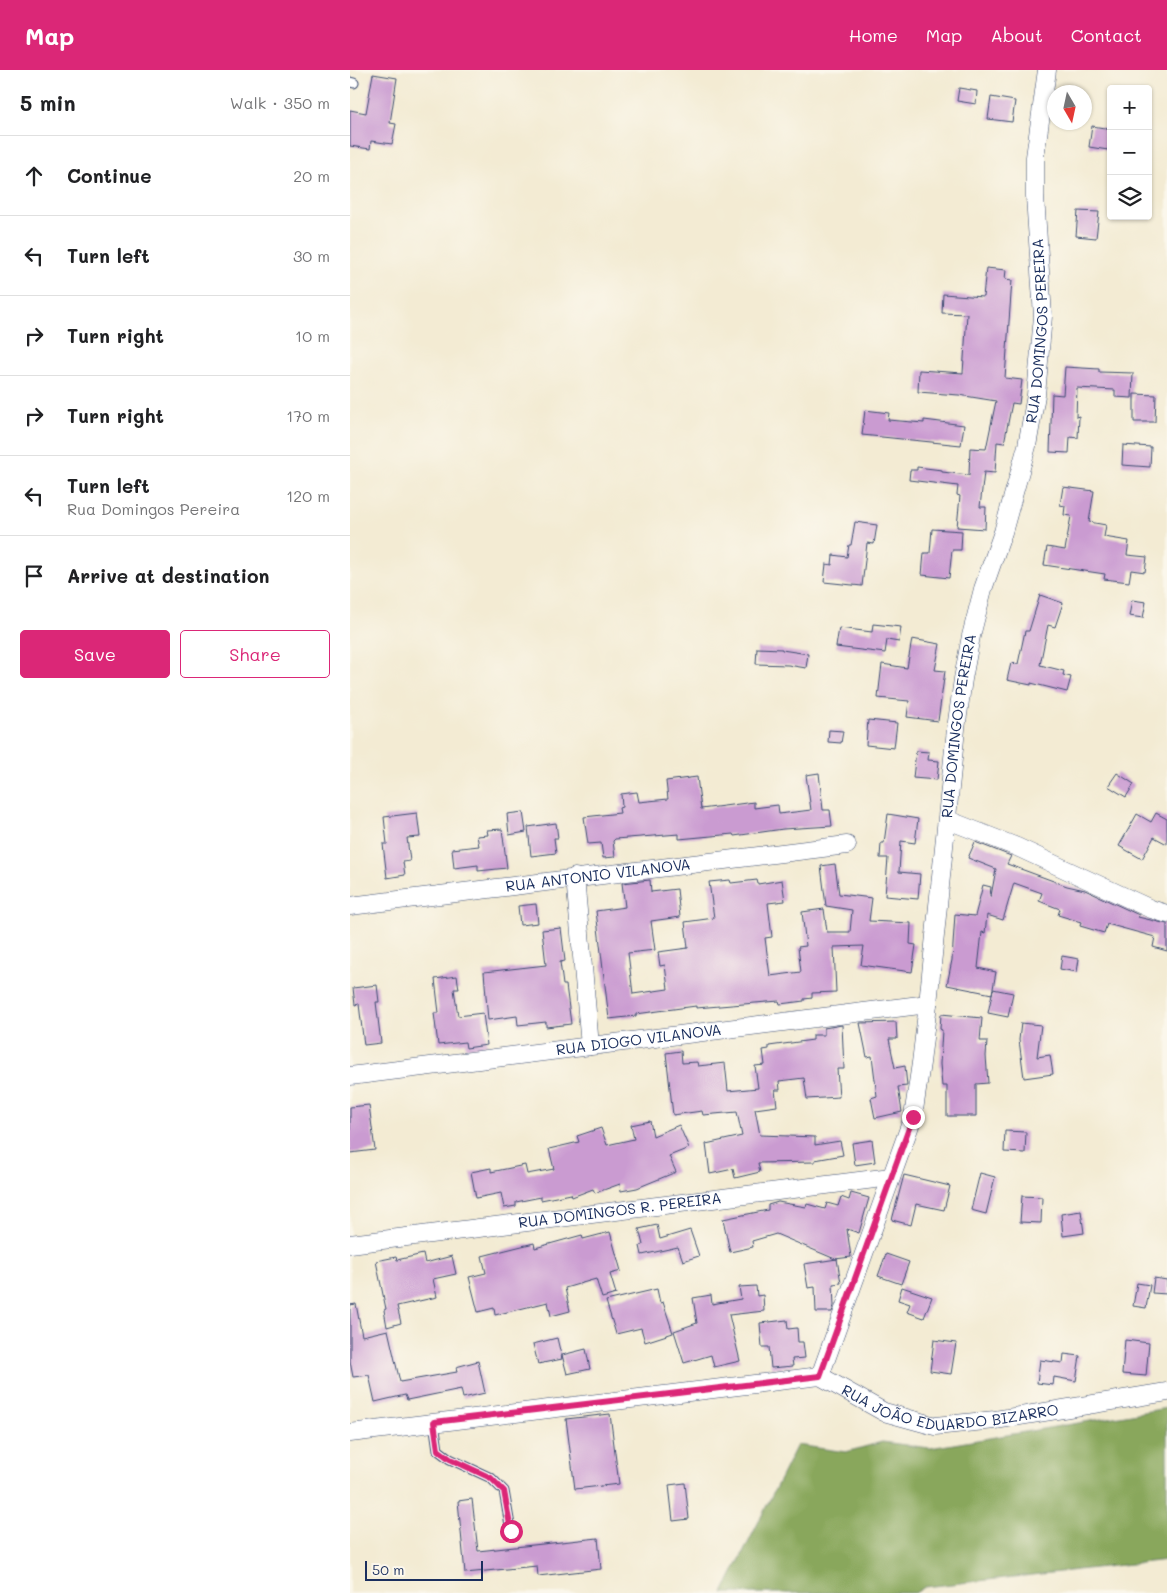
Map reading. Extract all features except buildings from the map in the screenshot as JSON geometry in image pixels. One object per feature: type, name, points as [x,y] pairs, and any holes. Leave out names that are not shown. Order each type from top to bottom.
[{"type":"street","name":"RUA DOMINGOS PEREIRA","points":[[820,1376],[913,1117],[928,1004],[956,729],[971,636],[983,589],[1003,532],[1027,446],[1036,395],[1044,316],[1035,196],[1035,158],[1047,70]]},
{"type":"street","points":[[948,820],[1017,847],[1151,909],[1167,914]]},
{"type":"street","name":"RUA ANTONIO VILANOVA","points":[[350,906],[847,844]]},
{"type":"street","points":[[575,877],[590,1046]]},
{"type":"street","name":"RUA DIOGO VILANOVA","points":[[350,1076],[928,1004]]},
{"type":"street","name":"RUA DOMINGOS R. PEREIRA","points":[[350,1244],[891,1177]]},
{"type":"street","name":"RUA JOÃO EDUARDO BIZARRO","points":[[350,1433],[820,1376],[884,1412],[935,1426],[995,1420],[1167,1392]]},
{"type":"lane","points":[[434,1422],[438,1450],[450,1459],[491,1478],[504,1491],[511,1531]]},
{"type":"green space","points":[[1167,1408],[1167,1560],[925,1587],[915,1593],[723,1593],[797,1445],[846,1452],[882,1442],[930,1448]]},
{"type":"route","points":[[511,1531],[504,1491],[491,1478],[450,1459],[438,1450],[434,1422],[820,1376],[913,1117]]}]
